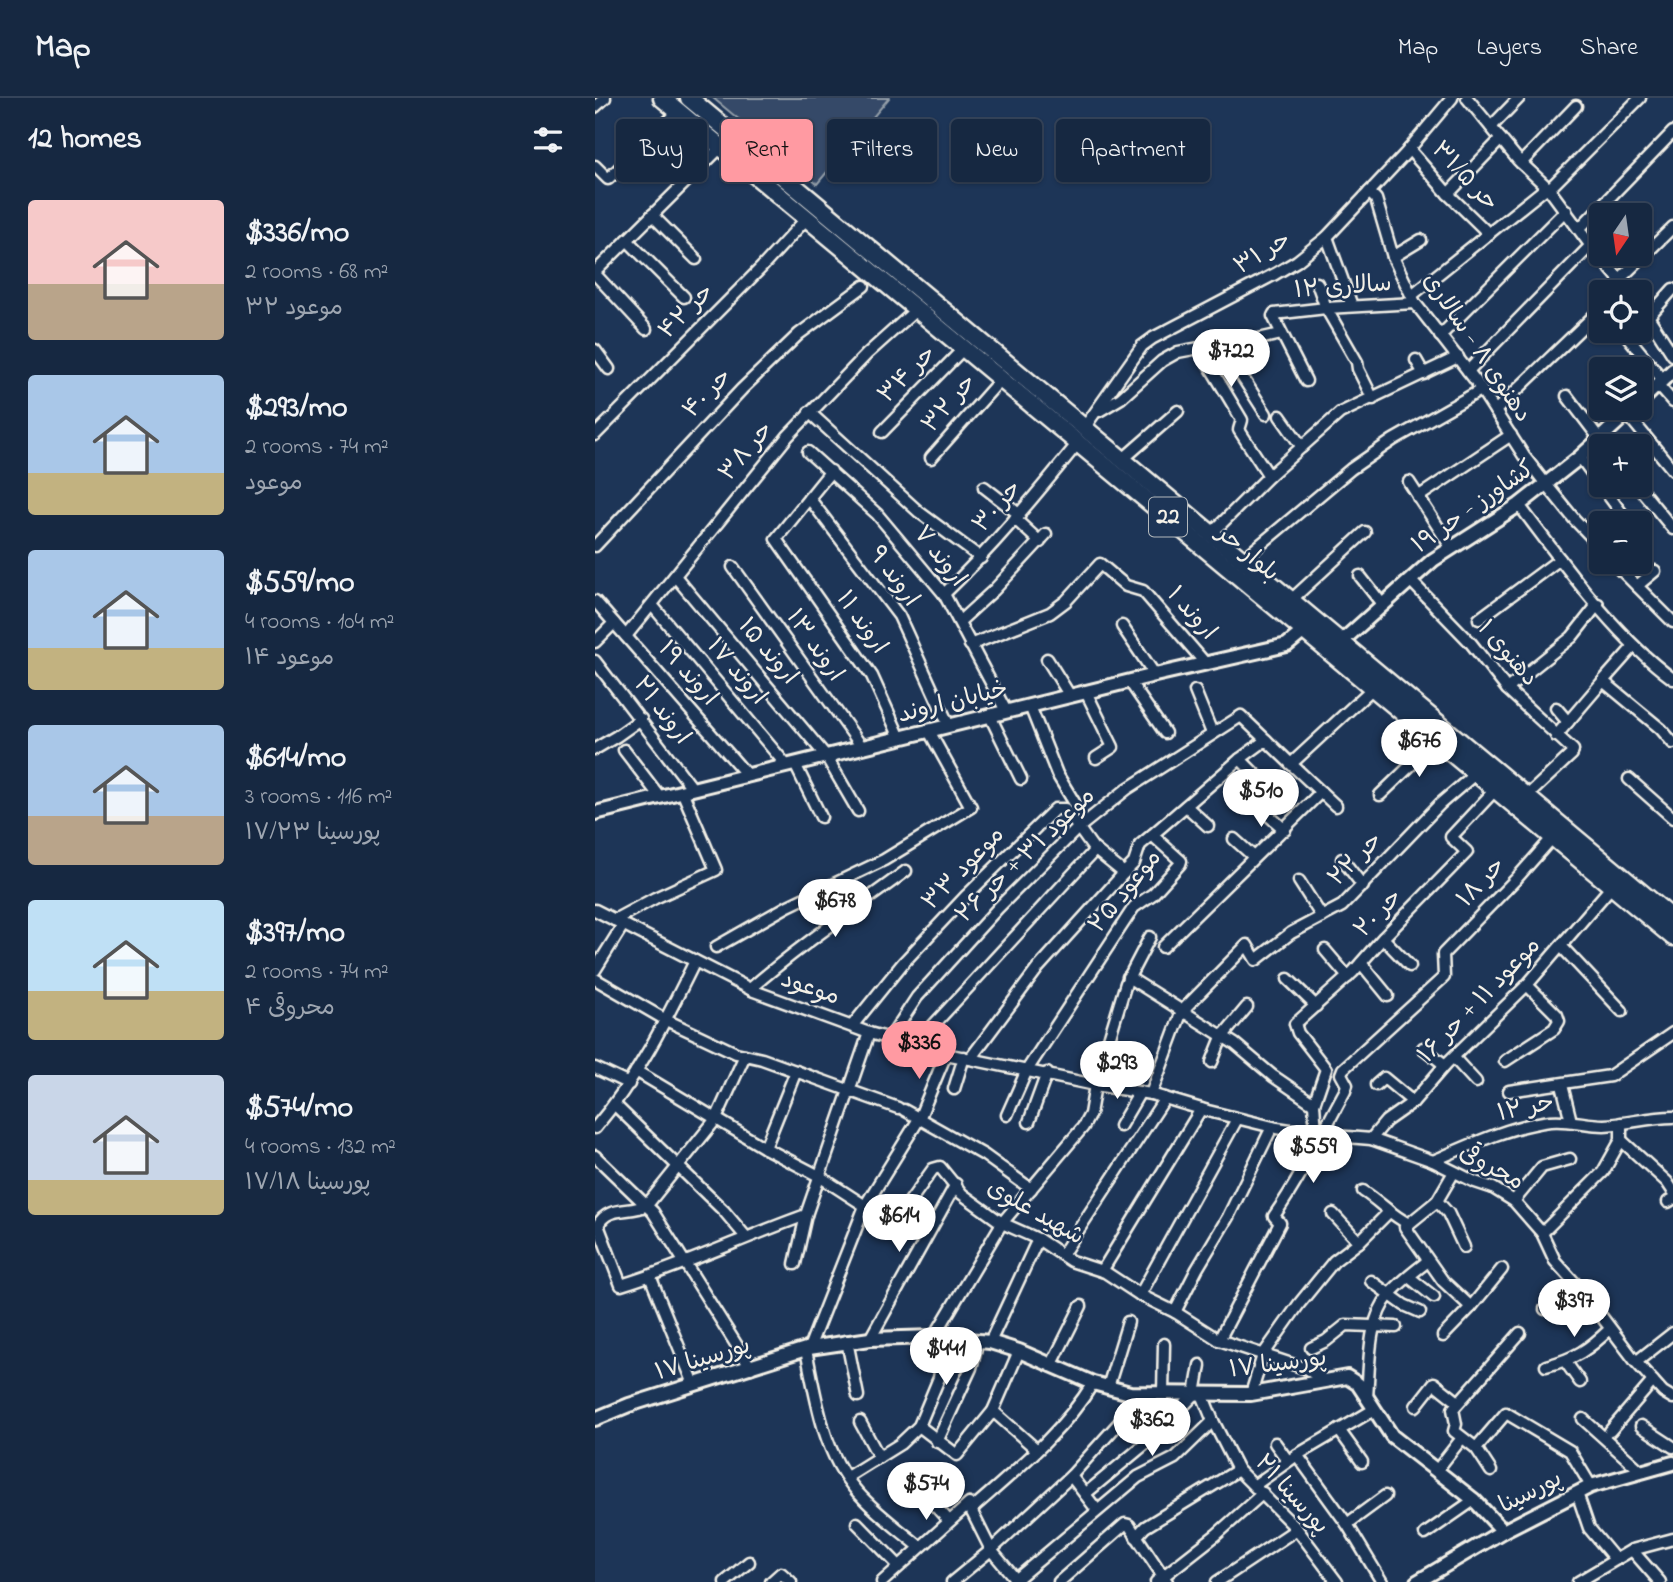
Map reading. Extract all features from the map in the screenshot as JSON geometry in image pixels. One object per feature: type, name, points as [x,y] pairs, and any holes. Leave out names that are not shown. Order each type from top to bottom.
[{"type":"main road","name":"بلوار حر","points":[[662,98],[721,147]]},
{"type":"main road","name":"بلوار حر","points":[[689,98],[1081,436],[1309,626],[1373,688],[1673,937]]},
{"type":"main road","name":"بلوار حر","points":[[763,182],[1001,379],[1081,436],[1122,460],[1290,601],[1309,626],[1340,643],[1673,919]]},
{"type":"street","points":[[595,107],[605,98]]},
{"type":"street","name":"حر ۳۱","points":[[1081,436],[1142,346],[1297,261],[1327,237],[1409,149],[1452,98]]},
{"type":"street","points":[[1467,98],[1521,163],[1548,188],[1589,243]]},
{"type":"street","points":[[1491,127],[1519,98]]},
{"type":"street","points":[[1413,299],[1548,188],[1637,102],[1625,98]]},
{"type":"street","points":[[1521,163],[1576,106]]},
{"type":"street","points":[[595,166],[608,180],[678,111]]},
{"type":"street","points":[[1580,228],[1673,132]]},
{"type":"street","points":[[1448,194],[1501,139]]},
{"type":"street","points":[[646,329],[595,273],[721,147]]},
{"type":"street","name":"حر ۳۱/۵","points":[[1409,149],[1448,194],[1489,234]]},
{"type":"street","name":"دهنوی ۸ - سالاری","points":[[1369,192],[1376,199],[1393,257],[1413,299],[1482,390],[1545,484],[1589,535]]},
{"type":"street","points":[[1440,335],[1566,210]]},
{"type":"street","points":[[652,215],[696,259]]},
{"type":"street","name":"حر ۴۲","points":[[595,435],[807,218]]},
{"type":"street","points":[[1630,280],[1673,227]]},
{"type":"street","points":[[1327,237],[1352,306]]},
{"type":"street","points":[[627,240],[684,297]]},
{"type":"street","points":[[1393,257],[1421,240]]},
{"type":"street","points":[[1468,371],[1589,248]]},
{"type":"street","points":[[1607,266],[1618,280]]},
{"type":"street","points":[[1317,283],[1326,308],[1357,362],[1373,399]]},
{"type":"street","name":"حر ۴۰","points":[[595,546],[742,389],[799,334],[864,286]]},
{"type":"street","points":[[1652,313],[1673,289]]},
{"type":"street","name":"سالاری ۱۲","points":[[1281,334],[1274,314],[1413,299]]},
{"type":"street","name":"حر ۳۸","points":[[625,636],[809,412],[917,309]]},
{"type":"street","points":[[1495,411],[1589,321]]},
{"type":"street","points":[[1652,321],[1673,355]]},
{"type":"street","points":[[1098,411],[1121,398],[1163,361],[1178,352],[1223,347],[1281,334],[1306,381]]},
{"type":"street","points":[[1632,343],[1673,402]]},
{"type":"street","points":[[1223,347],[1266,414]]},
{"type":"street","name":"حر ۳۴","points":[[882,432],[964,348]]},
{"type":"street","points":[[1199,348],[1242,420],[1239,430],[1269,476]]},
{"type":"street","points":[[595,350],[609,369]]},
{"type":"street","points":[[1211,534],[1269,476],[1341,413],[1458,357]]},
{"type":"street","points":[[1416,360],[1424,374]]},
{"type":"street","name":"کشاورز - حر ۱۹","points":[[1652,390],[1673,370]]},
{"type":"street","name":"حر ۳۲","points":[[931,458],[1001,379]]},
{"type":"street","points":[[1242,560],[1351,469],[1393,440],[1482,390]]},
{"type":"street","points":[[1567,396],[1596,434]]},
{"type":"street","points":[[1122,460],[1178,411]]},
{"type":"street","points":[[809,412],[919,512],[981,558]]},
{"type":"street","points":[[1280,416],[1302,447]]},
{"type":"street","name":"کشاورز - حر ۱۹","points":[[1609,434],[1621,420]]},
{"type":"street","points":[[1640,420],[1673,470]]},
{"type":"street","points":[[1418,497],[1511,435]]},
{"type":"street","name":"حر ۳۰","points":[[944,594],[1018,517],[1081,436]]},
{"type":"street","name":"کشاورز - حر ۱۹","points":[[1340,643],[1451,547],[1519,505],[1589,451]]},
{"type":"street","name":"اروند ۷","points":[[808,452],[877,514],[944,594],[1006,712]]},
{"type":"street","points":[[1580,457],[1620,511]]},
{"type":"street","points":[[809,498],[831,471]]},
{"type":"street","points":[[1409,482],[1451,547]]},
{"type":"street","points":[[960,621],[994,590],[1043,538],[984,486]]},
{"type":"street","points":[[1647,497],[1673,528]]},
{"type":"street","name":"اروند ۱۱","points":[[809,498],[776,538],[872,676],[900,738]]},
{"type":"street","name":"اروند ۹","points":[[809,498],[899,616],[950,726]]},
{"type":"street","points":[[1519,505],[1560,559],[1634,646],[1673,679]]},
{"type":"street","points":[[1290,601],[1365,532]]},
{"type":"street","points":[[1479,619],[1560,559]]},
{"type":"street","name":"اروند ۱","points":[[969,645],[1050,612],[1066,601],[1100,564],[1126,586],[1143,591],[1206,664]]},
{"type":"street","name":"اروند ۱۳","points":[[733,567],[862,747]]},
{"type":"street","points":[[1637,586],[1655,571]]},
{"type":"street","points":[[1623,574],[1673,622]]},
{"type":"street","name":"اروند ۱۵","points":[[675,576],[826,756],[858,811]]},
{"type":"street","points":[[1360,576],[1382,604]]},
{"type":"street","name":"دهنوی ۱","points":[[1410,580],[1469,642],[1507,689],[1573,750],[1572,754],[1526,797]]},
{"type":"street","name":"اروند ۱۹","points":[[595,601],[747,775]]},
{"type":"street","points":[[1507,689],[1572,637],[1598,604]]},
{"type":"street","name":"اروند ۱۷","points":[[652,605],[791,765],[821,817]]},
{"type":"street","points":[[595,642],[614,623]]},
{"type":"street","points":[[1122,626],[1155,675]]},
{"type":"street","name":"خیابان اروند","points":[[595,813],[1287,645],[1309,626]]},
{"type":"street","points":[[1556,736],[1634,646]]},
{"type":"street","points":[[1047,659],[1070,696]]},
{"type":"street","name":"اروند ۲۱","points":[[595,661],[641,719],[687,790],[716,870],[655,898],[619,923]]},
{"type":"street","points":[[1603,681],[1661,729],[1673,743]]},
{"type":"street","points":[[1129,682],[1165,733]]},
{"type":"street","points":[[1291,764],[1373,688]]},
{"type":"street","points":[[1195,691],[1212,733]]},
{"type":"street","points":[[1086,692],[1113,747],[1096,758]]},
{"type":"street","points":[[1030,706],[1057,774],[1073,802]]},
{"type":"street","points":[[1556,708],[1568,722]]},
{"type":"street","points":[[990,716],[1021,779]]},
{"type":"street","name":"موعود ۳۱ + حر ۲۶","points":[[890,1038],[917,997],[998,908],[1077,829],[1127,789],[1241,716],[1336,806]]},
{"type":"street","points":[[595,749],[641,719]]},
{"type":"street","points":[[716,947],[787,906],[884,860],[971,807],[929,731]]},
{"type":"street","points":[[1152,835],[1266,740]]},
{"type":"street","points":[[1380,795],[1436,741]]},
{"type":"street","points":[[624,750],[660,797]]},
{"type":"street","points":[[1240,759],[1258,777]]},
{"type":"street","name":"حر ۲۲","points":[[1182,1011],[1247,945],[1256,960],[1291,933],[1342,906],[1440,804],[1475,774]]},
{"type":"street","points":[[1629,779],[1673,818]]},
{"type":"street","name":"حر ۲۰","points":[[1314,1104],[1326,1069],[1294,1026],[1361,963],[1467,852],[1451,837],[1496,790]]},
{"type":"street","points":[[1163,947],[1321,792]]},
{"type":"street","points":[[1186,806],[1208,826]]},
{"type":"street","points":[[1258,806],[1285,830]]},
{"type":"street","name":"موعود ۲۵","points":[[1027,1070],[1134,907],[1153,894],[1181,861],[1152,835],[1140,845],[1134,863],[1124,873],[1095,850],[1077,829],[1065,809],[1055,809]]},
{"type":"street","name":"موعود ۳۳","points":[[852,1026],[903,963],[958,904],[1055,809]]},
{"type":"street","name":"حر ۱۸","points":[[1319,1134],[1347,1085],[1341,1074],[1343,1069],[1444,977],[1442,957],[1553,837]]},
{"type":"street","points":[[1234,839],[1254,857]]},
{"type":"street","points":[[916,1044],[1095,850]]},
{"type":"street","points":[[1342,859],[1363,886]]},
{"type":"street","points":[[750,989],[827,926],[906,872]]},
{"type":"street","points":[[954,1088],[967,1058],[1003,1018],[1038,968],[1124,873]]},
{"type":"street","points":[[1299,881],[1322,917]]},
{"type":"street","name":"موعود ۱۱ + حر ۱۶","points":[[1371,1139],[1386,1121],[1413,1102],[1445,1065],[1527,985],[1612,886]]},
{"type":"street","name":"موعود","points":[[595,910],[750,989],[869,1033],[946,1054],[1047,1073],[1094,1085],[1146,1093],[1272,1127],[1371,1139],[1433,1161]]},
{"type":"street","points":[[595,970],[619,923]]},
{"type":"street","points":[[847,1477],[900,1444],[919,1426],[939,1378],[940,1338],[1002,1223],[1083,1127],[1090,1114],[1094,1085],[1128,977],[1150,936]]},
{"type":"street","points":[[1383,938],[1410,966]]},
{"type":"street","points":[[1562,947],[1622,1012]]},
{"type":"street","points":[[1325,950],[1347,977]]},
{"type":"street","points":[[595,1128],[629,1084],[666,1020],[695,961]]},
{"type":"street","points":[[1361,963],[1388,996]]},
{"type":"street","points":[[1128,977],[1235,1044],[1273,1076],[1314,1104],[1319,1134],[1291,1192],[1274,1216],[1280,1223],[1220,1340]]},
{"type":"street","points":[[595,979],[666,1020],[711,1042],[901,1109],[984,1155],[1031,1189]]},
{"type":"street","points":[[1288,979],[1316,1006]]},
{"type":"street","points":[[1505,1062],[1554,1029],[1559,1021],[1557,1015],[1527,985]]},
{"type":"street","points":[[1212,1062],[1222,1037],[1247,1007]]},
{"type":"street","points":[[1120,1126],[1146,1093],[1182,1011]]},
{"type":"street","points":[[795,1264],[806,1215],[869,1033]]},
{"type":"street","points":[[1509,1091],[1610,1076],[1673,1033]]},
{"type":"street","points":[[1423,1048],[1445,1065]]},
{"type":"street","points":[[920,1547],[862,1497],[832,1454],[823,1432],[807,1349],[865,1206],[919,1119],[946,1054]]},
{"type":"street","points":[[745,1055],[716,1119],[647,1205],[639,1210],[609,1212],[597,1226],[621,1285],[684,1264],[806,1215]]},
{"type":"street","points":[[1454,1058],[1476,1082]]},
{"type":"street","points":[[595,1068],[629,1084]]},
{"type":"street","points":[[1007,1115],[1027,1070]]},
{"type":"street","name":"شهید علوی","points":[[636,1071],[765,1148],[819,1176],[890,1222],[895,1222],[933,1169],[940,1167],[962,1194],[1002,1223],[1038,1239],[1070,1261],[1102,1271],[1220,1340],[1307,1369],[1325,1381]]},
{"type":"street","points":[[765,1148],[796,1071]]},
{"type":"street","points":[[1029,1122],[1047,1073]]},
{"type":"street","points":[[1376,1085],[1384,1078],[1413,1102]]},
{"type":"street","points":[[1562,1085],[1571,1121]]},
{"type":"street","points":[[1062,1255],[1165,1098]]},
{"type":"street","points":[[615,1105],[724,1211],[746,1237]]},
{"type":"street","points":[[1102,1271],[1201,1109]]},
{"type":"street","name":"حر ۱۲","points":[[1433,1161],[1525,1126],[1550,1121],[1603,1125],[1673,1117]]},
{"type":"street","points":[[1140,1295],[1237,1119]]},
{"type":"street","points":[[1542,1233],[1603,1172],[1621,1140],[1621,1123]]},
{"type":"street","points":[[1175,1312],[1196,1269],[1228,1217],[1272,1127]]},
{"type":"street","points":[[1621,1140],[1667,1182],[1673,1191]]},
{"type":"street","points":[[595,1156],[647,1205],[751,1368]]},
{"type":"street","points":[[1514,1201],[1542,1167],[1570,1160]]},
{"type":"street","name":"محروقی","points":[[1433,1161],[1493,1188],[1514,1201],[1542,1233],[1555,1261],[1636,1362],[1663,1392],[1673,1398]]},
{"type":"street","points":[[1407,1225],[1437,1200],[1454,1172]]},
{"type":"street","points":[[870,1339],[956,1184]]},
{"type":"street","points":[[1363,1191],[1407,1225],[1443,1281],[1471,1307]]},
{"type":"street","points":[[1437,1200],[1448,1213],[1464,1247]]},
{"type":"street","points":[[1251,1394],[1263,1354],[1317,1281],[1334,1261],[1359,1242],[1390,1211]]},
{"type":"street","points":[[1333,1214],[1359,1242]]},
{"type":"street","points":[[937,1442],[984,1341],[1038,1239]]},
{"type":"street","points":[[1367,1396],[1373,1327],[1380,1308],[1390,1294],[1428,1261]]},
{"type":"street","points":[[1443,1336],[1502,1269]]},
{"type":"street","points":[[650,1276],[694,1384]]},
{"type":"street","points":[[1409,1277],[1434,1297]]},
{"type":"street","points":[[1371,1281],[1404,1305],[1420,1312]]},
{"type":"street","points":[[1545,1309],[1576,1285]]},
{"type":"street","points":[[1051,1366],[1081,1306]]},
{"type":"street","points":[[1108,1387],[1128,1322]]},
{"type":"street","points":[[1311,1348],[1343,1326],[1396,1327]]},
{"type":"street","points":[[1546,1366],[1565,1361],[1589,1349],[1610,1329]]},
{"type":"street","points":[[1491,1471],[1476,1448],[1454,1431],[1456,1424],[1452,1412],[1520,1332]]},
{"type":"street","points":[[1636,1362],[1673,1333]]},
{"type":"street","name":"پورسینا ۱۷","points":[[595,1419],[694,1384],[807,1349],[870,1339],[940,1338],[984,1341],[1019,1351],[1093,1383],[1130,1393],[1251,1394],[1347,1377],[1358,1384],[1392,1436],[1473,1500],[1503,1531]]},
{"type":"street","points":[[847,1341],[857,1396]]},
{"type":"street","points":[[1163,1394],[1164,1344]]},
{"type":"street","points":[[919,1426],[957,1455],[993,1411],[1019,1351]]},
{"type":"street","points":[[1565,1361],[1580,1381]]},
{"type":"street","points":[[1085,1494],[1150,1440],[1198,1394],[1200,1365]]},
{"type":"street","points":[[1610,1432],[1653,1381]]},
{"type":"street","points":[[1093,1383],[1082,1401],[972,1512],[991,1550],[1015,1581],[1138,1478],[1175,1458],[1213,1421]]},
{"type":"street","points":[[1416,1406],[1434,1383],[1458,1402]]},
{"type":"street","points":[[952,1582],[1071,1476],[1146,1393]]},
{"type":"street","name":"پورسینا ۲۱","points":[[1198,1394],[1238,1470],[1297,1529],[1337,1582]]},
{"type":"street","points":[[1255,1485],[1292,1458],[1375,1409]]},
{"type":"street","points":[[993,1411],[1036,1449]]},
{"type":"street","points":[[1476,1448],[1506,1413],[1570,1451],[1591,1486]]},
{"type":"street","points":[[1583,1419],[1642,1472]]},
{"type":"street","points":[[860,1422],[879,1457]]},
{"type":"street","points":[[1641,1426],[1673,1447]]},
{"type":"street","points":[[1339,1430],[1362,1462]]},
{"type":"street","points":[[1437,1470],[1462,1438]]},
{"type":"street","points":[[1275,1443],[1292,1458],[1347,1524],[1382,1582]]},
{"type":"street","name":"پورسینا","points":[[1417,1582],[1503,1531],[1591,1486],[1673,1463]]},
{"type":"street","points":[[1136,1537],[1145,1527],[1238,1470]]},
{"type":"street","points":[[1071,1476],[1097,1510]]},
{"type":"street","points":[[911,1480],[949,1521]]},
{"type":"street","points":[[1059,1582],[1121,1527],[1129,1525],[1163,1581],[1263,1493]]},
{"type":"street","points":[[1577,1493],[1589,1528],[1614,1558]]},
{"type":"street","points":[[1347,1524],[1385,1496]]},
{"type":"street","points":[[1425,1534],[1473,1500]]},
{"type":"street","points":[[882,1582],[968,1504],[974,1507]]},
{"type":"street","points":[[857,1523],[899,1566]]},
{"type":"street","points":[[1217,1582],[1297,1529]]},
{"type":"street","points":[[1578,1582],[1614,1558],[1673,1539]]},
{"type":"street","points":[[1632,1550],[1660,1582]]},
{"type":"street","points":[[725,1582],[749,1562]]},
{"type":"street","points":[[771,1582],[781,1573],[790,1582]]},
{"type":"shaded area","points":[[713,98],[889,98],[871,119],[827,119],[827,172],[817,184],[813,181],[813,119],[738,119]]}]
